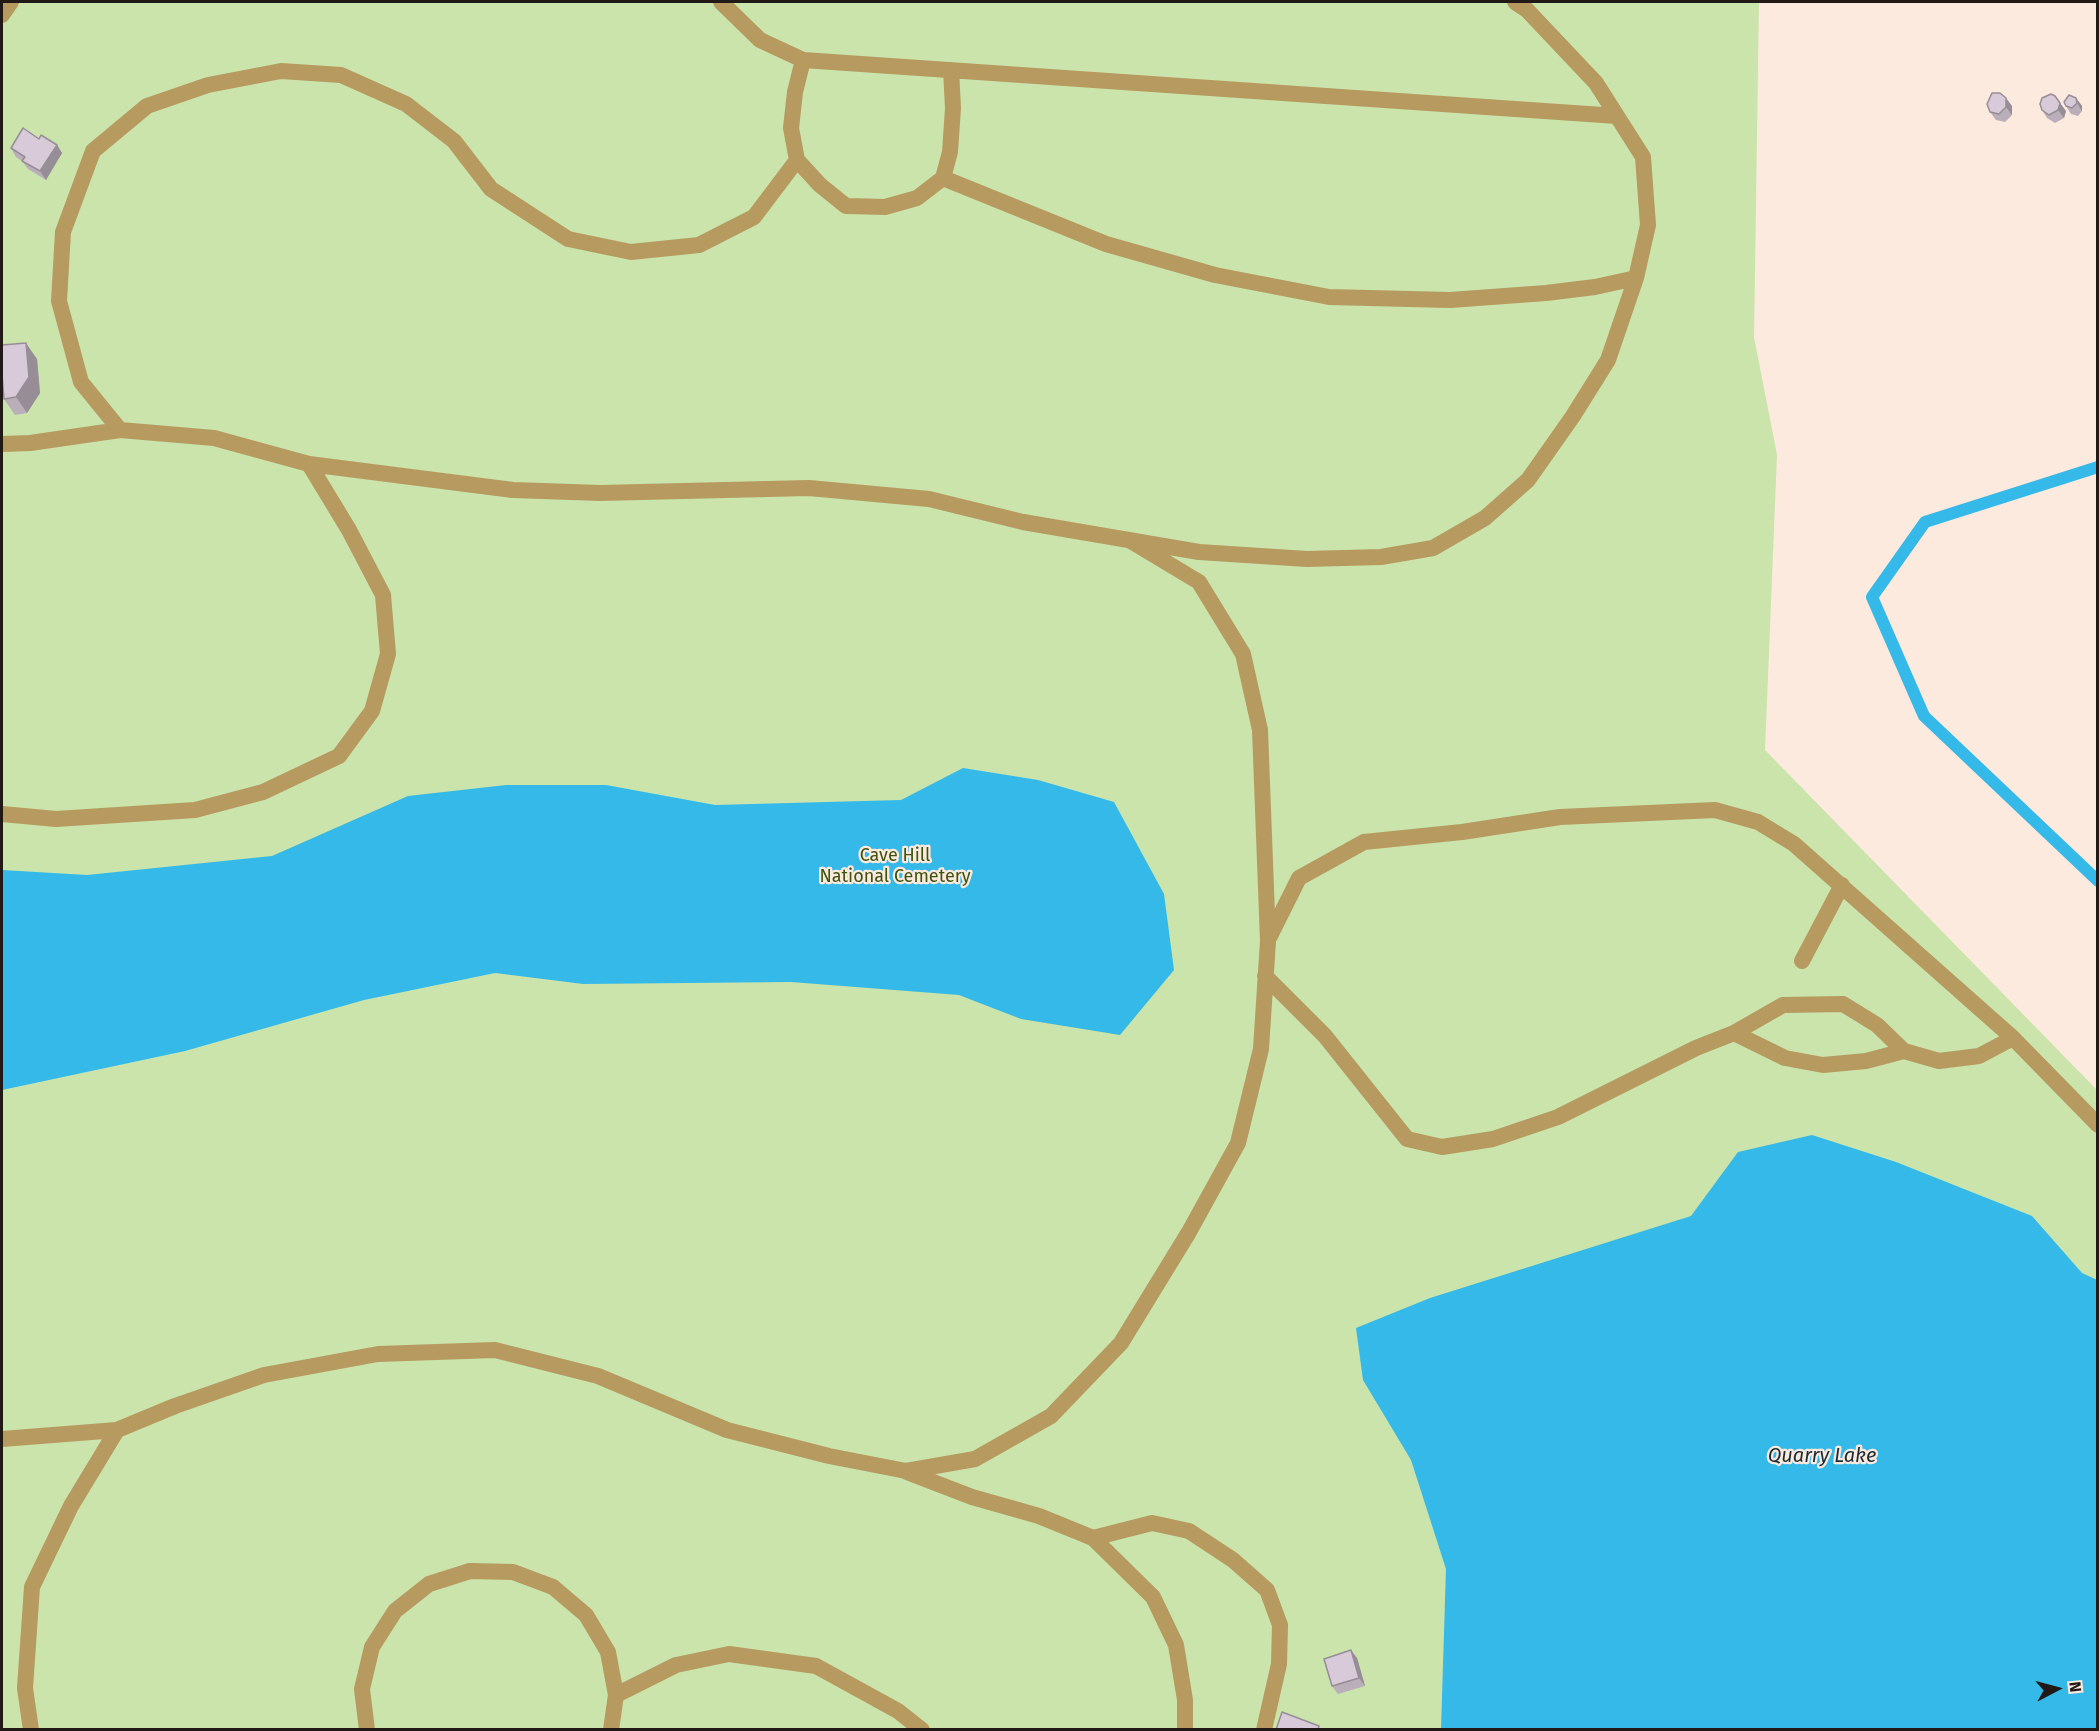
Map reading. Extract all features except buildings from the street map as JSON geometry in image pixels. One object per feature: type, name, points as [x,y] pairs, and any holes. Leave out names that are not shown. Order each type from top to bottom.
[{"type":"lane","points":[[2,15],[11,2]]},
{"type":"lane","points":[[721,2],[760,40],[803,60],[1617,116]]},
{"type":"lane","points":[[2,444],[30,443],[120,430],[214,438],[309,464],[513,490],[600,493],[809,488],[928,499],[1023,522],[1199,552],[1307,559],[1381,557],[1432,548],[1485,518],[1528,480],[1573,416],[1608,360],[1636,278],[1648,225],[1644,157],[1596,83],[1527,10],[1515,2]]},
{"type":"lane","points":[[803,60],[795,93],[791,128],[797,160],[846,206],[885,207],[917,198],[943,178],[950,152],[951,70]]},
{"type":"lane","points":[[120,430],[81,382],[58,301],[63,232],[93,151],[147,106],[208,85],[280,71],[341,75],[406,104],[454,141],[491,189],[568,239],[631,252],[699,245],[754,217],[797,160]]},
{"type":"lane","points":[[943,178],[1106,244],[1215,275],[1329,297],[1450,300],[1546,293],[1636,278]]},
{"type":"lane","points":[[2,814],[56,819],[195,810],[263,792],[339,756],[372,711],[388,654],[383,595],[349,530],[309,464]]},
{"type":"lane","points":[[906,1471],[975,1459],[1051,1416],[1121,1343],[1189,1232],[1238,1143],[1261,1049],[1268,941],[1260,730],[1243,654],[1199,582],[1129,540]]},
{"type":"lane","points":[[1268,941],[1299,878],[1364,842],[1462,832],[1560,817],[1715,810],[1758,822],[1794,844],[2013,1038],[2097,1125]]},
{"type":"lane","points":[[1802,961],[1842,885]]},
{"type":"lane","points":[[1265,976],[1325,1036],[1407,1139],[1442,1147],[1493,1139],[1558,1117],[1696,1048],[1734,1033],[1783,1005],[1843,1004],[1877,1026],[1904,1051],[1940,1061],[1979,1056],[2013,1038]]},
{"type":"lane","points":[[1734,1033],[1785,1058],[1823,1065],[1866,1061],[1904,1051]]},
{"type":"lane","points":[[2,1439],[117,1430],[264,1374],[378,1354],[495,1350],[598,1376],[727,1430],[829,1456],[906,1471],[972,1497],[1039,1516],[1093,1538],[1153,1597],[1172,1636],[1176,1645],[1185,1700],[1185,1730]]},
{"type":"lane","points":[[30,1730],[25,1688],[32,1587],[70,1506],[117,1430]]},
{"type":"lane","points":[[1093,1538],[1152,1523],[1189,1531],[1233,1560],[1267,1590],[1280,1625],[1279,1664],[1264,1730]]},
{"type":"lane","points":[[367,1730],[362,1689],[372,1647],[395,1611],[429,1584],[470,1571],[513,1572],[553,1587],[586,1615],[608,1652],[616,1695],[611,1730]]},
{"type":"lane","points":[[616,1695],[676,1665],[729,1654],[816,1666],[898,1711],[922,1730]]},
{"type":"green space","name":"Cave Hill National Cemetery","points":[[2,2],[1759,2],[1754,337],[1777,455],[1765,750],[2097,1090],[2097,1729],[2,1730]]},
{"type":"water","points":[[963,768],[1038,780],[1114,802],[1164,894],[1174,970],[1120,1035],[1021,1019],[959,995],[791,982],[583,984],[495,973],[364,1000],[185,1051],[2,1090],[2,870],[87,875],[272,856],[408,796],[506,785],[606,785],[715,805],[901,800]]},
{"type":"water","name":"Quarry Lake","points":[[1812,1135],[1896,1162],[2032,1216],[2082,1273],[2097,1280],[2097,1729],[1441,1729],[1446,1569],[1411,1460],[1363,1380],[1356,1328],[1430,1298],[1691,1216],[1738,1152]]},
{"type":"waterway","points":[[2098,467],[1925,522],[1872,597],[1924,716],[2098,881]]}]
